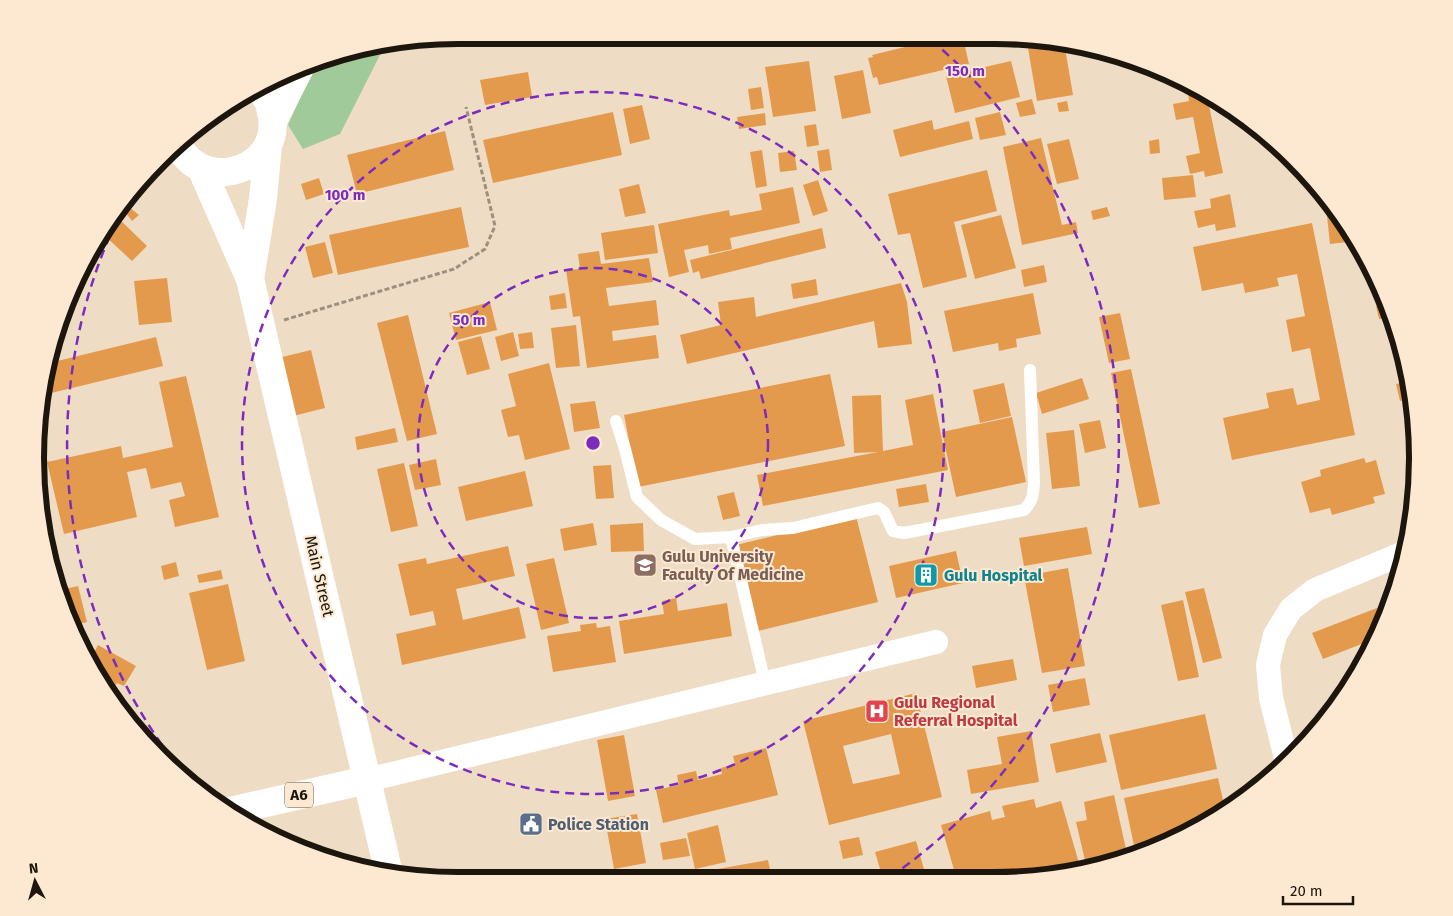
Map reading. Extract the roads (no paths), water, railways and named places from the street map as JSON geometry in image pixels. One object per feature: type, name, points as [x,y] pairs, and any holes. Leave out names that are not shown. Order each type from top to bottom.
[{"type":"street","points":[[185,155],[216,173],[231,172],[246,167],[259,158],[296,76]]},
{"type":"street","points":[[250,279],[271,133],[268,101],[262,93]]},
{"type":"street","points":[[185,155],[250,279]]},
{"type":"street","name":"Main Street","points":[[250,279],[387,866]]},
{"type":"street","points":[[1285,754],[1271,698],[1268,665],[1275,635],[1291,609],[1315,590],[1397,556]]},
{"type":"street","points":[[367,780],[936,642]]},
{"type":"street","name":"A6","points":[[239,809],[367,780]]},
{"type":"lane","points":[[616,421],[637,497],[661,520],[695,539],[730,537],[762,530],[794,528],[878,508],[884,512],[892,531],[904,533],[1024,510],[1030,504],[1034,483],[1030,370]]},
{"type":"lane","points":[[730,537],[766,683]]},
{"type":"place","name":"Gulu University Faculty Of Medicine","points":[[645,565]]},
{"type":"place","name":"Gulu Hospital","points":[[926,575]]},
{"type":"place","name":"Gulu Regional Referral Hospital","points":[[877,711]]},
{"type":"place","name":"Police Station","points":[[531,824]]}]
